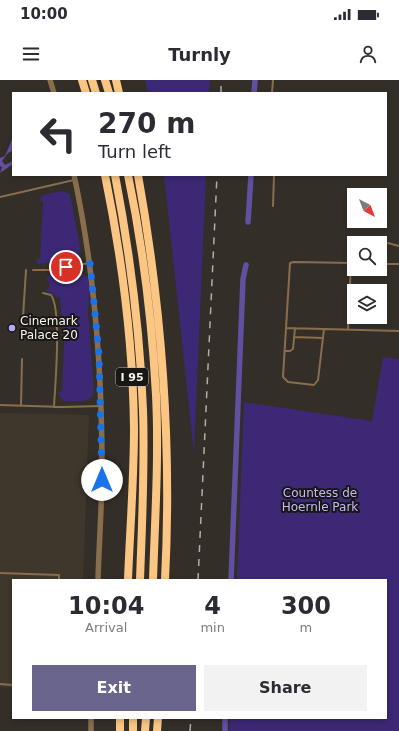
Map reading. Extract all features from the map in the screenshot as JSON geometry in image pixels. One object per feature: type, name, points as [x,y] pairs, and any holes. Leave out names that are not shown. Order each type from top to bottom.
[{"type":"highway","points":[[82,80],[86,92]]},
{"type":"highway","points":[[92,80],[96,92]]},
{"type":"highway","points":[[105,80],[109,92]]},
{"type":"highway","points":[[116,80],[119,92]]},
{"type":"highway","name":"I 95","points":[[105,176],[124,291],[133,391],[133,471],[128,579]]},
{"type":"highway","points":[[115,176],[132,279],[142,378],[144,472],[140,579]]},
{"type":"highway","points":[[128,176],[144,272],[156,395],[156,506],[153,579]]},
{"type":"highway","name":"I 95","points":[[138,176],[153,262],[162,353],[168,458],[165,579]]},
{"type":"highway","points":[[120,719],[120,731]]},
{"type":"highway","points":[[133,719],[133,731]]},
{"type":"highway","points":[[145,731],[146,719]]},
{"type":"highway","points":[[157,731],[158,719]]},
{"type":"street","points":[[50,80],[54,92]]},
{"type":"street","points":[[74,178],[90,263],[99,354],[102,469],[98,579]]},
{"type":"street","points":[[91,719],[91,731]]},
{"type":"lane","points":[[272,92],[273,80]]},
{"type":"lane","points":[[273,206],[274,176]]},
{"type":"lane","points":[[0,197],[74,178]]},
{"type":"lane","points":[[388,243],[399,246]]},
{"type":"lane","points":[[33,270],[52,270],[90,263]]},
{"type":"lane","points":[[324,329],[318,380],[314,385],[288,382],[283,377],[290,263],[347,263]]},
{"type":"lane","points":[[387,264],[399,264]]},
{"type":"lane","points":[[23,317],[26,270]]},
{"type":"lane","points":[[348,329],[351,276]]},
{"type":"lane","points":[[43,293],[51,295],[54,303],[57,351],[54,407]]},
{"type":"lane","points":[[286,328],[399,331]]},
{"type":"lane","points":[[285,351],[290,351],[293,349],[294,328]]},
{"type":"lane","points":[[294,337],[322,338]]},
{"type":"lane","points":[[21,406],[22,359]]},
{"type":"lane","points":[[0,405],[54,407],[101,406]]},
{"type":"lane","points":[[0,573],[59,575],[59,579]]},
{"type":"lane","points":[[0,684],[12,684]]},
{"type":"shaded area","points":[[12,139],[12,151],[8,153],[2,161],[5,165],[12,162],[12,165],[0,173],[2,167],[0,166],[0,158],[5,156]]},
{"type":"shaded area","points":[[0,413],[89,415],[83,579],[12,579],[12,688],[0,687]]},
{"type":"green space","points":[[145,80],[210,80],[209,92],[148,92]]},
{"type":"green space","points":[[164,176],[206,176],[194,454]]},
{"type":"green space","points":[[63,191],[70,194],[80,246],[79,256],[72,261],[38,264],[36,259],[40,259],[43,201],[40,201],[41,197],[46,194]]},
{"type":"green space","points":[[81,272],[89,280],[90,291],[88,310],[94,391],[92,395],[94,396],[85,401],[64,401],[58,392],[62,392],[64,344],[60,297],[56,297],[45,290],[50,288],[49,281],[46,280],[49,275]]},
{"type":"green space","name":"Countess de Hoernle Park","points":[[383,357],[399,359],[399,731],[229,731],[230,719],[387,719],[387,579],[237,579],[244,402],[372,421]]},
{"type":"waterway","points":[[254,92],[255,80]]},
{"type":"waterway","points":[[248,222],[251,176]]},
{"type":"waterway","points":[[231,579],[243,279],[246,265]]},
{"type":"waterway","points":[[225,719],[225,731]]},
{"type":"railway","points":[[221,80],[221,92]]},
{"type":"railway","points":[[198,579],[217,176]]},
{"type":"railway","points":[[190,731],[191,719]]},
{"type":"place","name":"Cinemark Palace 20","points":[[12,328]]},
{"type":"route","points":[[66,267],[90,263],[99,354],[102,480]]}]
